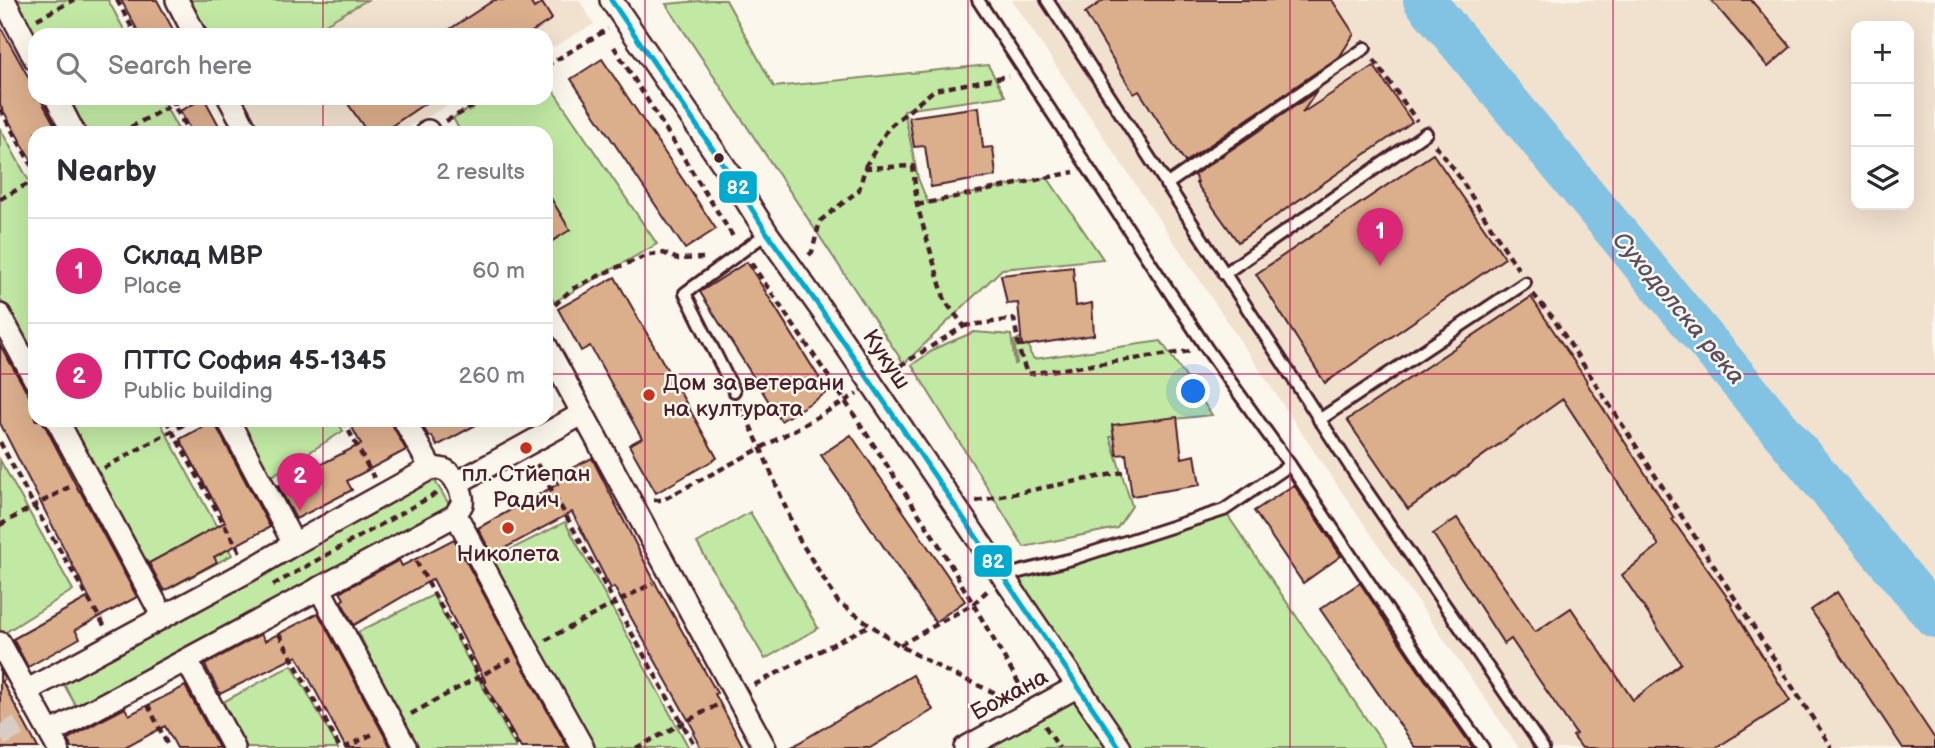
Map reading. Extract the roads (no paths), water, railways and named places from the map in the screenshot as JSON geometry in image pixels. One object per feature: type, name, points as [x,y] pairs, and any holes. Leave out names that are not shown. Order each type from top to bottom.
[{"type":"street","points":[[4,0],[28,46]]},
{"type":"street","points":[[177,0],[191,28]]},
{"type":"street","name":"Кукуш","points":[[611,0],[767,233],[1120,748]]},
{"type":"street","points":[[60,105],[70,126]]},
{"type":"street","points":[[233,105],[244,126]]},
{"type":"street","points":[[0,315],[28,367]]},
{"type":"street","points":[[553,359],[765,748]]},
{"type":"street","points":[[457,483],[582,414]]},
{"type":"street","points":[[61,427],[163,617]]},
{"type":"street","points":[[232,427],[294,544]]},
{"type":"street","points":[[408,427],[431,468]]},
{"type":"street","points":[[0,643],[26,691],[32,719],[54,741],[138,687],[456,514],[462,505],[457,483],[449,472],[431,468],[26,691]]},
{"type":"street","points":[[456,514],[583,748]]},
{"type":"street","points":[[320,588],[406,748]]},
{"type":"street","points":[[187,660],[234,748]]},
{"type":"street","name":"Божана","points":[[965,748],[1078,687]]},
{"type":"lane","points":[[978,0],[1207,349],[1290,465],[1483,748]]},
{"type":"lane","points":[[1047,0],[1319,420],[1543,748]]},
{"type":"lane","points":[[1166,185],[1366,48]]},
{"type":"lane","points":[[1224,274],[1426,133]]},
{"type":"lane","points":[[734,391],[685,293],[767,233]]},
{"type":"lane","points":[[1319,420],[1525,283]]},
{"type":"lane","points":[[1003,576],[1072,559],[1224,510],[1290,465]]},
{"type":"waterway","name":"Суходолска река","points":[[1424,0],[1935,617]]},
{"type":"tunnel","points":[[0,736],[24,723]]},
{"type":"place","name":"Склад МВР","points":[[1380,266]]},
{"type":"place","name":"Дом за ветерани на културата","points":[[649,395]]},
{"type":"place","name":"пл. Стйепан Радич","points":[[526,448]]},
{"type":"place","name":"ПТТС София 45-1345","points":[[300,511]]},
{"type":"place","name":"Николета","points":[[508,528]]}]
